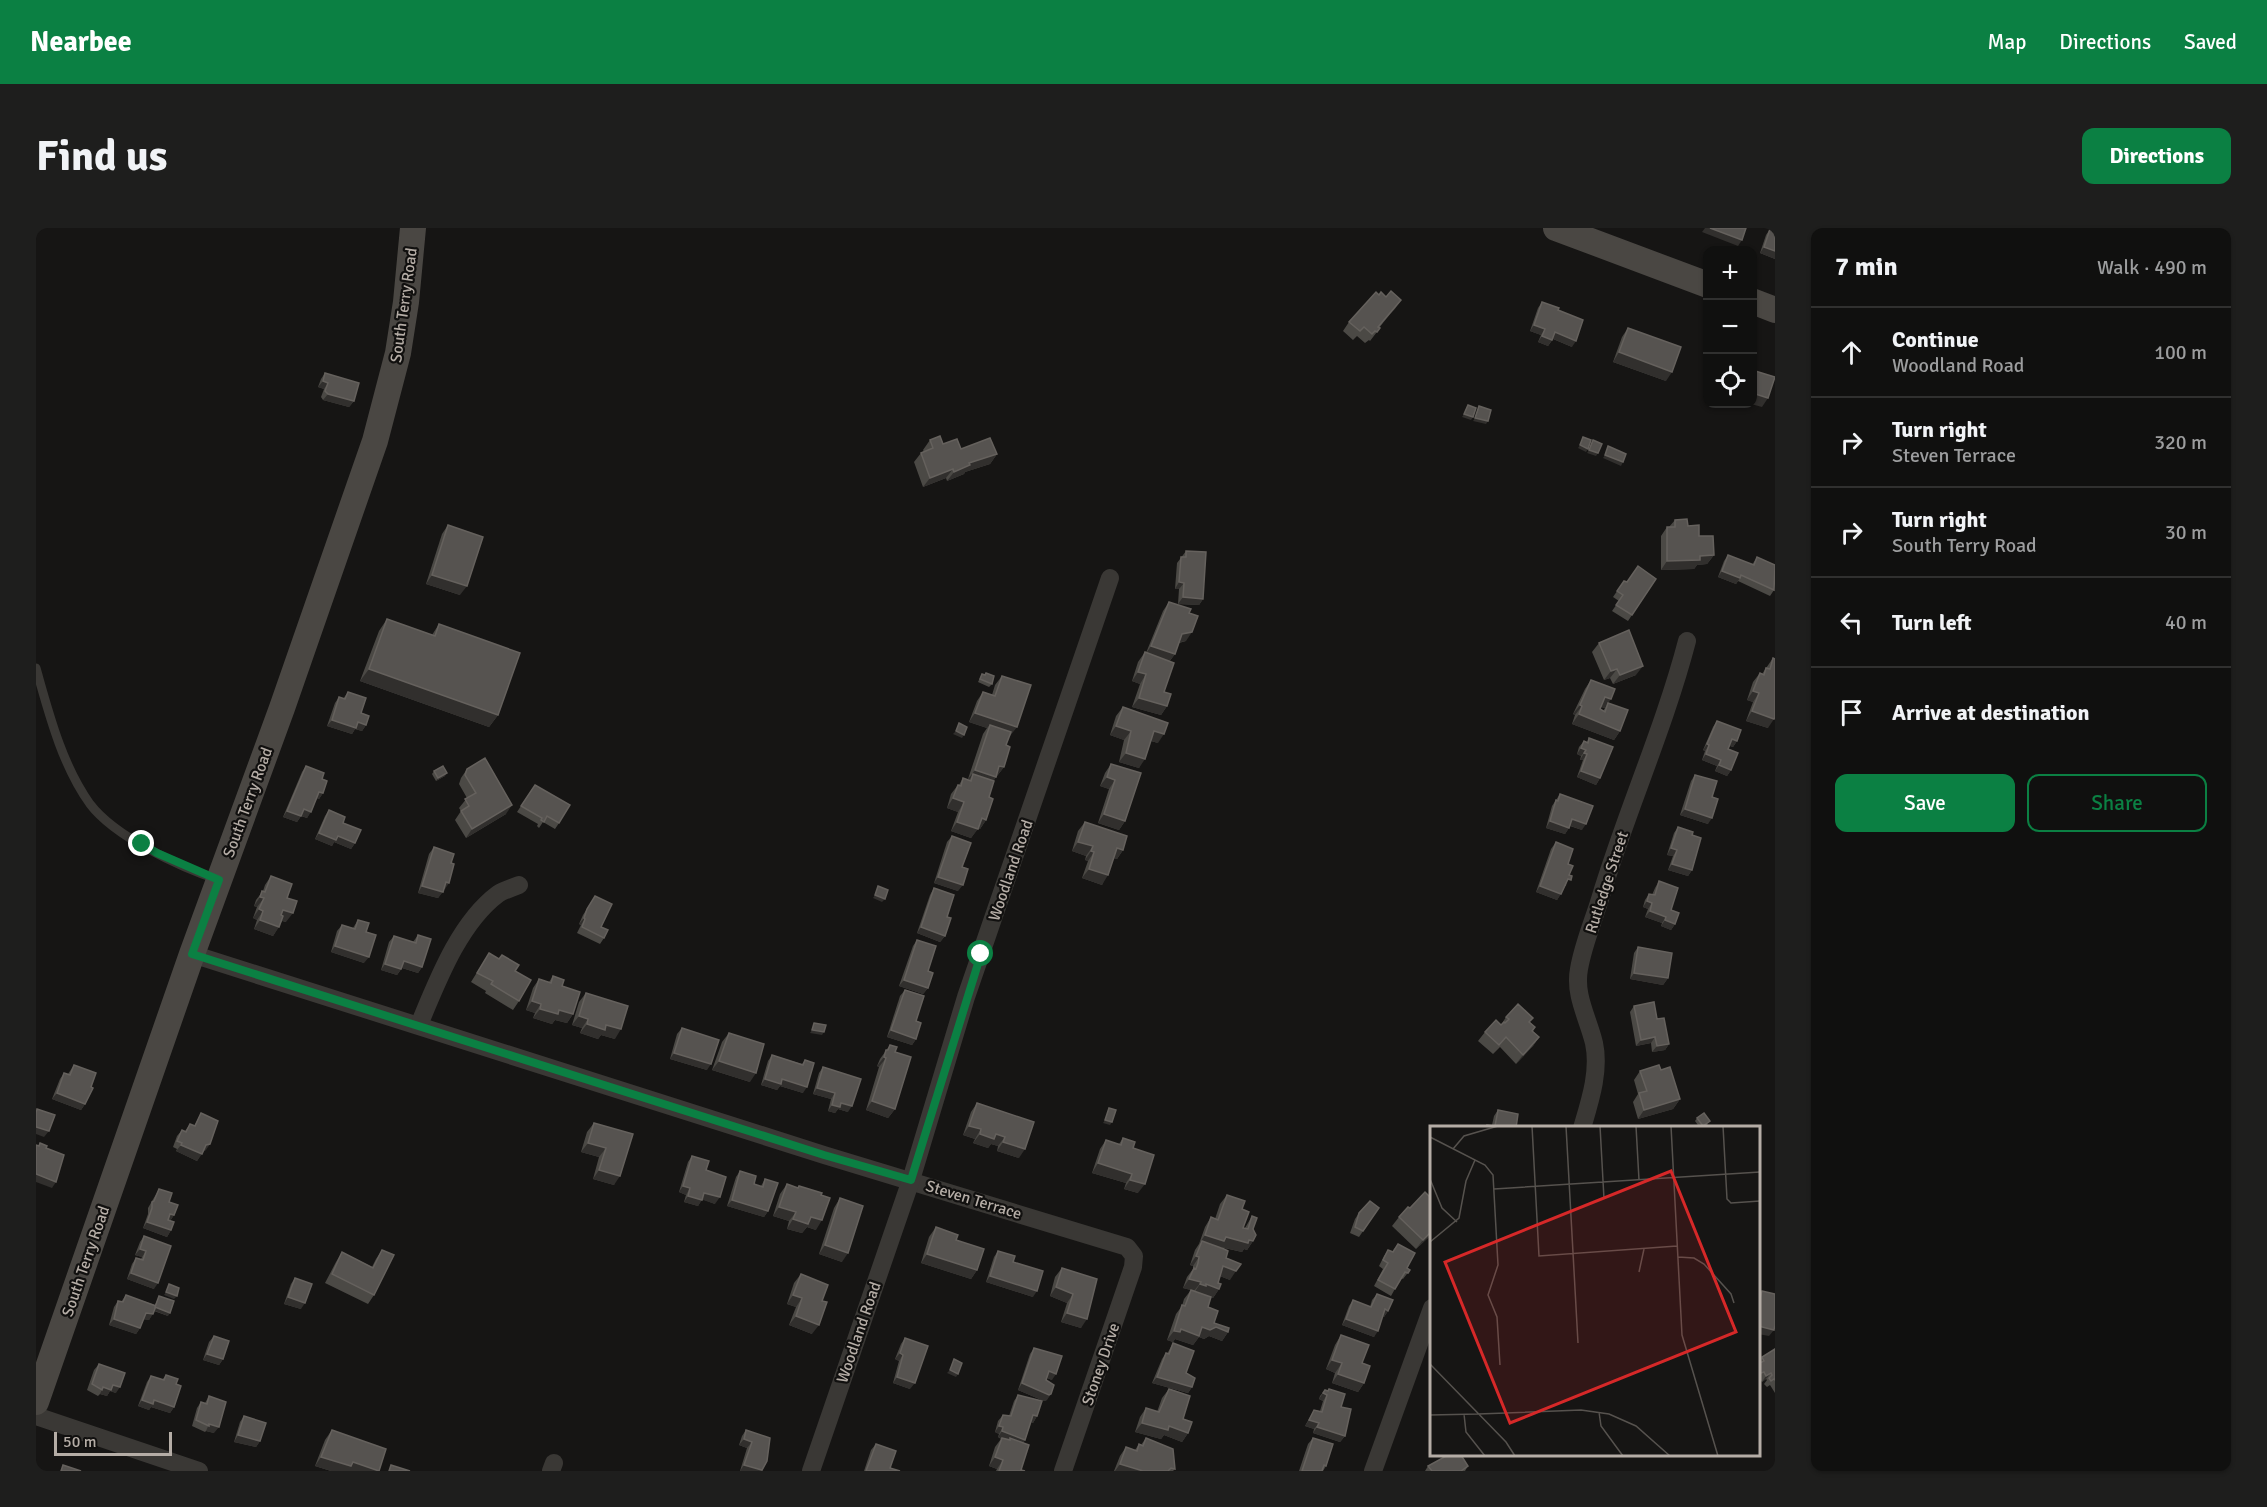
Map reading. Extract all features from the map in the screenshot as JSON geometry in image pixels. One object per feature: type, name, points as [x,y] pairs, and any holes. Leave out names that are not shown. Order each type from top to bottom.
[{"type":"street","name":"South Terry Road","points":[[36,1402],[192,954],[282,708],[375,441],[398,352],[406,303],[413,228]]},
{"type":"street","points":[[1556,228],[1703,283]]},
{"type":"street","points":[[1757,303],[1775,310]]},
{"type":"street","name":"Woodland Road","points":[[811,1471],[911,1180],[966,997],[1110,578]]},
{"type":"street","name":"Rutledge Street","points":[[1583,1126],[1592,1094],[1596,1056],[1594,1042],[1578,993],[1577,982],[1580,966],[1607,874],[1677,680],[1688,641]]},
{"type":"street","points":[[419,1025],[437,982],[465,929],[499,894],[519,885]]},
{"type":"street","name":"Steven Terrace","points":[[192,954],[824,1155],[1127,1247],[1134,1256]]},
{"type":"street","name":"Stoney Drive","points":[[1063,1471],[1133,1267],[1134,1256]]},
{"type":"street","points":[[1373,1471],[1430,1311]]},
{"type":"street","points":[[36,1416],[199,1471]]},
{"type":"lane","points":[[36,668],[65,760],[91,804],[114,826],[157,853],[219,880]]},
{"type":"building","points":[[1710,228],[1746,228],[1742,240]]},
{"type":"building","points":[[1775,228],[1775,251],[1764,247],[1770,229]]},
{"type":"building","points":[[1391,291],[1401,300],[1378,327],[1380,328],[1377,332],[1372,334],[1364,327],[1360,331],[1349,322],[1376,292],[1379,295],[1381,292],[1386,297]]},
{"type":"building","points":[[1542,302],[1583,320],[1576,341],[1555,332],[1552,340],[1542,336],[1545,329],[1534,325]]},
{"type":"building","points":[[1628,328],[1681,347],[1672,372],[1619,352]]},
{"type":"building","points":[[1757,372],[1775,377],[1768,398],[1757,395]]},
{"type":"building","points":[[325,373],[359,383],[354,401],[328,394],[325,391],[328,383],[323,381]]},
{"type":"building","points":[[1468,405],[1476,408],[1473,417],[1464,414]]},
{"type":"building","points":[[1479,406],[1491,410],[1488,421],[1475,418]]},
{"type":"building","points":[[940,436],[943,444],[957,439],[961,449],[990,438],[997,454],[969,463],[970,465],[954,472],[953,469],[930,478],[921,453],[933,448],[930,440]]},
{"type":"building","points":[[1583,437],[1591,440],[1588,449],[1580,445]]},
{"type":"building","points":[[1593,440],[1602,444],[1598,453],[1589,450]]},
{"type":"building","points":[[1608,446],[1626,454],[1623,462],[1605,455]]},
{"type":"building","points":[[1687,519],[1688,526],[1699,525],[1699,536],[1713,536],[1714,555],[1700,556],[1700,560],[1667,561],[1667,527],[1675,527],[1675,520]]},
{"type":"building","points":[[448,525],[483,537],[467,586],[432,575]]},
{"type":"building","points":[[1186,551],[1206,552],[1203,599],[1183,597],[1184,583],[1179,582],[1181,557],[1186,557]]},
{"type":"building","points":[[1728,555],[1754,565],[1757,557],[1775,565],[1774,590],[1741,575],[1740,578],[1722,571]]},
{"type":"building","points":[[1638,566],[1656,579],[1632,615],[1616,605],[1623,595],[1617,591],[1624,581],[1627,582]]},
{"type":"building","points":[[1169,602],[1191,609],[1189,613],[1198,616],[1192,632],[1182,634],[1175,654],[1151,646]]},
{"type":"building","points":[[387,619],[435,636],[439,624],[520,653],[498,715],[369,669]]},
{"type":"building","points":[[1629,630],[1643,666],[1620,675],[1617,669],[1611,671],[1599,643]]},
{"type":"building","points":[[1145,652],[1174,663],[1164,692],[1171,694],[1167,706],[1139,698],[1146,674],[1138,672]]},
{"type":"building","points":[[1773,658],[1775,659],[1774,719],[1752,711],[1759,693],[1753,691],[1760,673],[1764,675],[1766,668],[1770,669]]},
{"type":"building","points":[[982,674],[994,676],[992,684],[980,679]]},
{"type":"building","points":[[1002,676],[1031,685],[1017,727],[975,713],[983,692],[995,696]]},
{"type":"building","points":[[1591,680],[1615,689],[1611,699],[1605,697],[1600,709],[1605,712],[1608,703],[1628,710],[1620,731],[1579,714],[1582,706],[1580,705]]},
{"type":"building","points":[[348,692],[366,698],[361,713],[369,716],[366,725],[358,722],[356,728],[332,720],[339,697],[345,699]]},
{"type":"building","points":[[1123,707],[1168,723],[1164,734],[1154,731],[1145,759],[1126,753],[1131,731],[1116,726]]},
{"type":"building","points":[[1717,721],[1741,730],[1737,741],[1732,739],[1728,749],[1738,753],[1731,770],[1719,765],[1721,760],[1706,754],[1709,745],[1707,744]]},
{"type":"building","points":[[959,723],[967,727],[964,735],[956,731]]},
{"type":"building","points":[[990,725],[1011,732],[1006,745],[1010,747],[1004,767],[999,766],[996,777],[975,770]]},
{"type":"building","points":[[1589,738],[1613,747],[1600,778],[1581,771],[1587,754],[1584,753],[1586,750],[1581,748],[1584,741],[1588,743]]},
{"type":"building","points":[[485,758],[512,805],[472,829],[461,811],[469,806],[465,799],[476,793],[465,775],[467,769]]},
{"type":"building","points":[[1111,764],[1141,773],[1125,821],[1104,814],[1115,780],[1107,777]]},
{"type":"building","points":[[306,766],[324,773],[322,779],[327,781],[323,793],[319,792],[311,812],[304,809],[301,816],[287,811]]},
{"type":"building","points":[[443,766],[447,773],[438,778],[434,771]]},
{"type":"building","points":[[973,774],[994,781],[989,797],[993,799],[986,820],[982,818],[978,829],[957,822],[964,802],[953,798],[963,778],[971,781]]},
{"type":"building","points":[[1695,775],[1717,781],[1712,797],[1718,799],[1712,818],[1685,809]]},
{"type":"building","points":[[535,785],[570,805],[559,823],[547,816],[544,822],[542,818],[521,806]]},
{"type":"building","points":[[1560,794],[1593,806],[1586,824],[1572,819],[1569,828],[1550,821]]},
{"type":"building","points":[[329,810],[345,817],[343,823],[361,830],[355,843],[338,836],[336,840],[319,833]]},
{"type":"building","points":[[1085,822],[1127,836],[1123,850],[1117,848],[1108,875],[1089,869],[1094,852],[1091,851],[1093,846],[1078,842]]},
{"type":"building","points":[[1678,827],[1693,832],[1692,835],[1701,838],[1692,870],[1672,864],[1677,850],[1671,848]]},
{"type":"building","points":[[952,836],[971,843],[962,867],[968,869],[963,885],[938,877]]},
{"type":"building","points":[[1556,842],[1573,849],[1568,864],[1573,866],[1569,875],[1572,876],[1571,880],[1568,879],[1561,894],[1540,886]]},
{"type":"building","points":[[434,847],[454,854],[449,883],[446,882],[443,892],[422,886]]},
{"type":"building","points":[[271,876],[292,884],[287,898],[297,901],[293,913],[283,910],[279,927],[260,920],[263,911],[259,909],[264,898],[260,897],[262,891],[265,892]]},
{"type":"building","points":[[1659,881],[1678,888],[1671,910],[1679,913],[1675,924],[1665,920],[1666,917],[1650,911],[1652,903],[1647,901],[1649,894],[1655,895]]},
{"type":"building","points":[[878,886],[888,890],[885,899],[875,895]]},
{"type":"building","points":[[934,888],[954,895],[947,917],[951,918],[945,936],[921,927]]},
{"type":"building","points":[[595,896],[612,904],[601,927],[608,930],[604,938],[582,927],[587,909]]},
{"type":"building","points":[[358,920],[369,923],[366,932],[376,935],[369,957],[335,946],[342,925],[355,929]]},
{"type":"building","points":[[418,935],[431,939],[422,967],[404,961],[401,969],[385,964],[394,936],[416,943]]},
{"type":"building","points":[[917,940],[936,946],[928,971],[933,973],[928,988],[904,980]]},
{"type":"building","points":[[1638,947],[1672,953],[1668,978],[1634,973]]},
{"type":"building","points":[[489,953],[499,959],[502,955],[519,965],[515,971],[531,980],[519,1001],[491,984],[493,981],[477,973]]},
{"type":"building","points":[[553,976],[564,980],[562,986],[580,992],[573,1014],[559,1010],[558,1014],[540,1009],[541,1004],[532,1001],[539,979],[551,983]]},
{"type":"building","points":[[905,990],[924,996],[916,1021],[921,1023],[916,1039],[891,1030]]},
{"type":"building","points":[[586,993],[628,1006],[621,1029],[606,1025],[605,1030],[587,1024],[588,1019],[579,1016]]},
{"type":"building","points":[[1654,1002],[1657,1019],[1664,1018],[1669,1044],[1657,1046],[1655,1037],[1641,1040],[1634,1006]]},
{"type":"building","points":[[1518,1004],[1533,1018],[1529,1022],[1535,1027],[1532,1031],[1539,1037],[1523,1055],[1506,1037],[1499,1045],[1485,1032],[1496,1020],[1501,1025],[1505,1023],[1509,1019],[1506,1017]]},
{"type":"building","points":[[814,1023],[826,1025],[824,1032],[812,1030]]},
{"type":"building","points":[[682,1028],[719,1040],[711,1064],[674,1053]]},
{"type":"building","points":[[729,1033],[764,1044],[756,1073],[719,1061]]},
{"type":"building","points":[[890,1045],[897,1047],[895,1052],[911,1057],[895,1109],[872,1101],[886,1058],[884,1057],[886,1050]]},
{"type":"building","points":[[772,1055],[803,1065],[805,1060],[814,1063],[807,1087],[782,1079],[781,1084],[765,1079]]},
{"type":"building","points":[[74,1065],[96,1073],[91,1087],[93,1088],[85,1104],[57,1093],[64,1073],[70,1075]]},
{"type":"building","points":[[1659,1065],[1661,1070],[1670,1067],[1680,1099],[1644,1110],[1639,1093],[1647,1091],[1640,1071]]},
{"type":"building","points":[[823,1067],[861,1079],[852,1106],[841,1103],[840,1107],[832,1105],[835,1093],[817,1088]]},
{"type":"building","points":[[977,1103],[1034,1122],[1025,1149],[1003,1142],[1005,1137],[996,1134],[994,1139],[980,1134],[981,1129],[969,1126]]},
{"type":"building","points":[[1109,1108],[1116,1110],[1112,1122],[1105,1120]]},
{"type":"building","points":[[37,1109],[55,1115],[49,1131],[36,1127]]},
{"type":"building","points":[[1498,1110],[1518,1114],[1516,1126],[1495,1126]]},
{"type":"building","points":[[201,1113],[218,1121],[210,1144],[206,1145],[202,1154],[177,1141],[182,1130],[186,1132],[190,1124],[195,1126]]},
{"type":"building","points":[[1704,1113],[1710,1121],[1703,1126],[1697,1118]]},
{"type":"building","points":[[594,1123],[633,1134],[620,1176],[599,1170],[606,1148],[588,1143]]},
{"type":"building","points":[[1123,1138],[1135,1142],[1133,1148],[1154,1155],[1145,1184],[1130,1180],[1132,1174],[1098,1163],[1106,1140],[1121,1145]]},
{"type":"building","points":[[40,1143],[64,1155],[56,1182],[36,1174],[36,1145],[39,1146]]},
{"type":"building","points":[[692,1156],[709,1161],[706,1170],[726,1177],[720,1197],[704,1193],[702,1200],[688,1196],[690,1188],[683,1186]]},
{"type":"building","points":[[740,1171],[756,1176],[754,1184],[763,1187],[765,1179],[778,1183],[768,1211],[732,1200]]},
{"type":"building","points":[[787,1184],[822,1193],[821,1195],[830,1198],[822,1220],[811,1217],[808,1224],[793,1219],[796,1212],[779,1207]]},
{"type":"building","points":[[159,1189],[172,1193],[169,1202],[178,1205],[174,1215],[170,1214],[168,1220],[174,1222],[171,1230],[147,1222],[152,1202]]},
{"type":"building","points":[[1425,1192],[1430,1197],[1430,1233],[1423,1240],[1399,1217],[1408,1207],[1410,1208]]},
{"type":"building","points":[[1227,1195],[1245,1201],[1242,1209],[1249,1212],[1243,1228],[1248,1229],[1252,1216],[1257,1218],[1253,1229],[1256,1235],[1253,1241],[1249,1240],[1248,1243],[1226,1237],[1224,1241],[1205,1235],[1211,1217],[1218,1220]]},
{"type":"building","points":[[840,1198],[863,1206],[848,1253],[825,1245]]},
{"type":"building","points":[[1370,1201],[1379,1208],[1363,1231],[1355,1227],[1359,1213]]},
{"type":"building","points":[[936,1227],[958,1235],[956,1240],[984,1249],[977,1270],[927,1254]]},
{"type":"building","points":[[144,1236],[171,1246],[158,1283],[131,1273],[136,1258],[143,1260],[146,1251],[140,1249]]},
{"type":"building","points":[[1202,1241],[1228,1251],[1226,1258],[1241,1264],[1236,1271],[1223,1266],[1218,1283],[1221,1284],[1219,1289],[1189,1279],[1194,1268],[1196,1269],[1199,1257],[1196,1256]]},
{"type":"building","points":[[1398,1244],[1415,1253],[1407,1268],[1410,1270],[1408,1273],[1405,1272],[1395,1289],[1378,1280],[1388,1263],[1383,1260],[1388,1250],[1393,1252]]},
{"type":"building","points":[[382,1250],[394,1255],[374,1295],[332,1274],[342,1252],[373,1268]]},
{"type":"building","points":[[998,1251],[1015,1256],[1013,1262],[1043,1271],[1037,1291],[990,1276]]},
{"type":"building","points":[[1062,1268],[1097,1279],[1087,1319],[1067,1313],[1073,1294],[1056,1287]]},
{"type":"building","points":[[801,1274],[828,1285],[822,1301],[827,1302],[819,1325],[796,1316],[802,1298],[793,1295]]},
{"type":"building","points":[[295,1278],[312,1284],[305,1303],[288,1297]]},
{"type":"building","points":[[169,1284],[179,1288],[177,1296],[166,1292]]},
{"type":"building","points":[[1191,1290],[1211,1297],[1208,1307],[1218,1311],[1214,1323],[1229,1328],[1228,1332],[1216,1327],[1210,1330],[1202,1327],[1199,1336],[1181,1329],[1180,1332],[1174,1331],[1182,1305],[1185,1306]]},
{"type":"building","points":[[1762,1291],[1775,1294],[1774,1330],[1760,1326]]},
{"type":"building","points":[[1377,1294],[1393,1300],[1388,1311],[1385,1309],[1378,1331],[1346,1319],[1353,1300],[1371,1307]]},
{"type":"building","points":[[126,1295],[156,1306],[153,1314],[146,1313],[140,1328],[114,1319],[118,1301],[123,1302]]},
{"type":"building","points":[[159,1296],[174,1301],[170,1313],[155,1307]]},
{"type":"building","points":[[1341,1335],[1369,1345],[1362,1363],[1370,1366],[1364,1383],[1338,1374],[1342,1363],[1332,1360]]},
{"type":"building","points":[[214,1336],[229,1341],[223,1359],[207,1354]]},
{"type":"building","points":[[905,1338],[928,1346],[915,1383],[897,1377],[903,1355],[900,1353]]},
{"type":"building","points":[[1173,1343],[1194,1351],[1186,1373],[1195,1378],[1192,1387],[1157,1377],[1166,1353],[1169,1354]]},
{"type":"building","points":[[1034,1348],[1062,1356],[1056,1374],[1049,1371],[1046,1380],[1054,1385],[1049,1395],[1022,1383]]},
{"type":"building","points":[[1775,1349],[1775,1380],[1771,1381],[1769,1378],[1771,1373],[1766,1376],[1764,1372],[1760,1373],[1760,1363],[1764,1361],[1762,1357]]},
{"type":"building","points":[[954,1359],[962,1363],[958,1374],[950,1370]]},
{"type":"building","points":[[99,1364],[125,1373],[120,1387],[113,1385],[111,1390],[103,1387],[102,1390],[92,1384]]},
{"type":"building","points":[[166,1375],[178,1379],[176,1384],[181,1386],[174,1407],[154,1400],[153,1404],[142,1400],[151,1376],[164,1380]]},
{"type":"building","points":[[1169,1389],[1190,1396],[1183,1419],[1192,1422],[1188,1433],[1169,1426],[1168,1430],[1142,1423],[1146,1408],[1159,1412]]},
{"type":"building","points":[[1329,1389],[1345,1394],[1341,1407],[1351,1409],[1345,1436],[1317,1427],[1319,1423],[1309,1420],[1314,1410],[1322,1412],[1327,1395],[1323,1393]]},
{"type":"building","points":[[1018,1395],[1042,1401],[1037,1416],[1033,1415],[1025,1440],[1002,1431],[1003,1427],[999,1426],[1003,1415],[1011,1416]]},
{"type":"building","points":[[209,1396],[226,1402],[219,1427],[209,1424],[209,1426],[196,1420],[201,1402],[207,1404]]},
{"type":"building","points":[[244,1416],[266,1423],[260,1441],[238,1435]]},
{"type":"building","points":[[332,1430],[386,1449],[379,1471],[353,1462],[351,1466],[321,1457]]},
{"type":"building","points":[[746,1430],[770,1438],[767,1461],[762,1470],[744,1465],[752,1442],[744,1439]]},
{"type":"building","points":[[1002,1438],[1010,1440],[1010,1438],[1029,1445],[1021,1470],[1025,1471],[999,1471],[1003,1460],[995,1457]]},
{"type":"building","points":[[1146,1438],[1173,1449],[1175,1469],[1143,1471],[1120,1464],[1126,1447],[1137,1451],[1139,1444],[1143,1446]]},
{"type":"building","points":[[1313,1438],[1333,1444],[1326,1466],[1324,1465],[1322,1471],[1302,1471]]},
{"type":"building","points":[[876,1444],[896,1451],[890,1468],[900,1471],[866,1471]]},
{"type":"building","points":[[1446,1456],[1462,1456],[1468,1466],[1461,1471],[1432,1471],[1428,1466]]},
{"type":"building","points":[[63,1465],[81,1471],[61,1471]]},
{"type":"building","points":[[391,1465],[410,1471],[389,1471]]},
{"type":"route","points":[[142,844],[219,880],[192,954],[824,1155],[911,1180],[981,954]]}]
